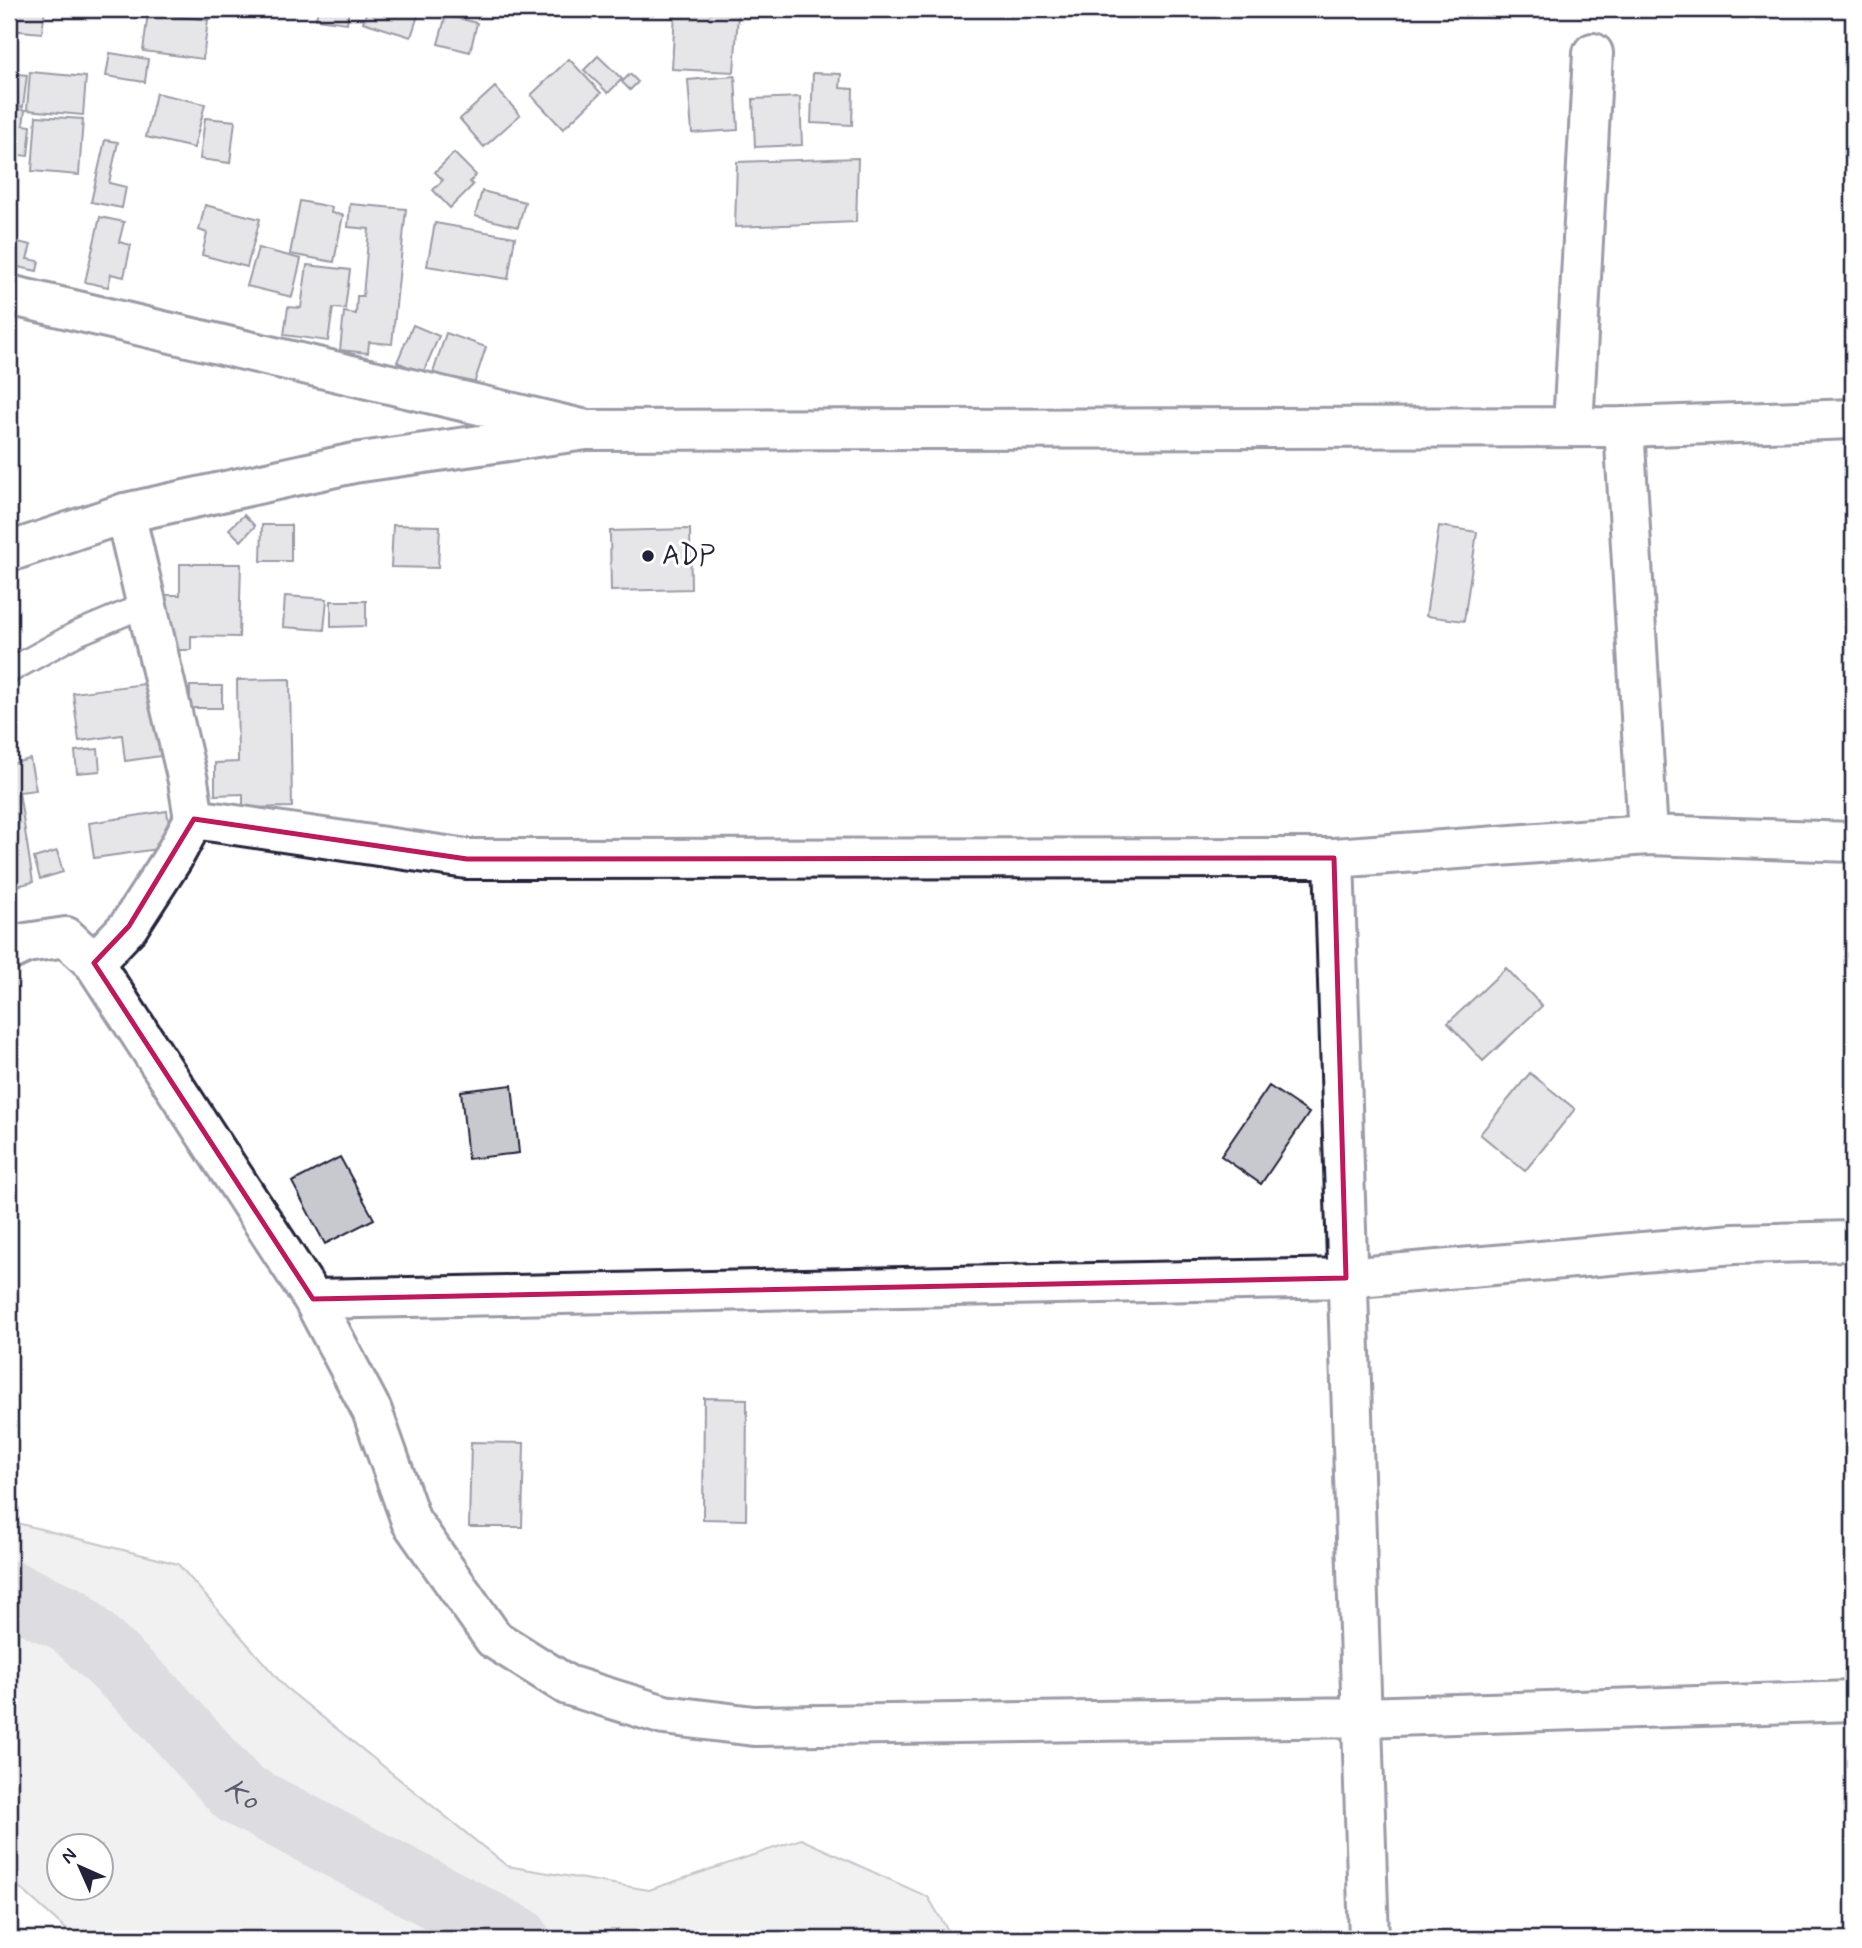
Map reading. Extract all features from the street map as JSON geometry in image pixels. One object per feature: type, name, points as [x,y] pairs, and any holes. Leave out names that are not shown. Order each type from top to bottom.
[{"type":"street","points":[[1573,427],[1593,53]]},
{"type":"street","points":[[9,295],[586,430]]},
{"type":"street","points":[[9,552],[125,513],[354,463],[586,430],[1624,427],[1853,419]]},
{"type":"street","points":[[1624,427],[1648,835]]},
{"type":"street","points":[[94,963],[129,926],[173,858],[194,819],[188,781],[125,513]]},
{"type":"street","points":[[194,819],[467,859],[1334,858],[1648,835],[1853,842]]},
{"type":"street","points":[[1334,858],[1369,1939]]},
{"type":"street","points":[[9,951],[26,943],[66,937],[94,963],[313,1299],[372,1411],[411,1521],[494,1639],[567,1685],[664,1715],[754,1726],[1362,1717],[1853,1701]]},
{"type":"street","points":[[313,1299],[1346,1278],[1734,1244],[1853,1241]]},
{"type":"lane","points":[[9,671],[76,634],[145,605]]},
{"type":"highlighted area","points":[[194,819],[467,859],[1334,858],[1346,1278],[313,1299],[94,963],[129,926]]},
{"type":"shaded area","points":[[9,1521],[178,1564],[285,1687],[507,1866],[649,1890],[801,1839],[928,1897],[953,1939],[77,1939],[9,1878]]},
{"type":"building","points":[[9,9],[45,9],[42,33],[9,30]]},
{"type":"building","points":[[318,9],[349,9],[347,23],[316,19]]},
{"type":"building","points":[[368,9],[420,9],[411,37],[363,22]]},
{"type":"building","points":[[675,11],[738,14],[734,72],[672,69]]},
{"type":"building","points":[[148,13],[208,20],[203,59],[143,51]]},
{"type":"building","points":[[446,15],[477,23],[470,52],[438,44]]},
{"type":"building","points":[[110,53],[148,59],[145,82],[106,76]]},
{"type":"building","points":[[598,56],[622,79],[608,93],[584,70]]},
{"type":"building","points":[[569,59],[601,93],[563,129],[531,95]]},
{"type":"building","points":[[30,72],[86,77],[83,115],[27,110]]},
{"type":"building","points":[[9,73],[27,75],[23,107],[9,105]]},
{"type":"building","points":[[813,73],[841,74],[840,88],[853,89],[852,125],[811,123]]},
{"type":"building","points":[[630,74],[638,82],[630,90],[622,82]]},
{"type":"building","points":[[735,76],[738,130],[692,133],[688,80]]},
{"type":"building","points":[[495,87],[520,115],[484,147],[460,119]]},
{"type":"building","points":[[156,93],[205,104],[194,148],[146,137]]},
{"type":"building","points":[[800,97],[802,145],[755,147],[753,99]]},
{"type":"building","points":[[9,108],[25,110],[23,125],[31,126],[28,156],[19,155],[18,168],[9,168]]},
{"type":"building","points":[[36,116],[83,119],[79,175],[32,171]]},
{"type":"building","points":[[205,118],[235,121],[230,163],[200,159]]},
{"type":"building","points":[[105,140],[118,142],[109,183],[126,187],[122,208],[91,202]]},
{"type":"building","points":[[454,153],[476,175],[470,182],[473,185],[450,208],[433,190],[443,180],[435,172]]},
{"type":"building","points":[[858,158],[856,222],[735,227],[737,162]]},
{"type":"building","points":[[482,191],[525,202],[518,227],[475,216]]},
{"type":"building","points":[[300,201],[332,207],[331,213],[343,215],[334,262],[290,254]]},
{"type":"building","points":[[350,204],[406,209],[392,344],[369,342],[368,353],[340,350],[344,312],[356,314],[357,296],[363,296],[369,229],[348,227]]},
{"type":"building","points":[[205,205],[260,219],[247,267],[202,255],[207,233],[199,230]]},
{"type":"building","points":[[100,217],[124,222],[119,242],[131,245],[124,277],[111,274],[108,287],[85,282]]},
{"type":"building","points":[[435,223],[515,237],[508,279],[427,266]]},
{"type":"building","points":[[9,240],[31,245],[27,259],[39,261],[37,271],[9,265]]},
{"type":"building","points":[[258,248],[301,259],[292,297],[247,286]]},
{"type":"building","points":[[307,265],[350,270],[345,309],[333,308],[328,341],[284,335],[288,307],[301,308]]},
{"type":"building","points":[[413,325],[439,336],[423,373],[397,362]]},
{"type":"building","points":[[446,333],[486,347],[472,390],[432,376]]},
{"type":"building","points":[[244,515],[255,526],[241,541],[229,529]]},
{"type":"building","points":[[262,525],[291,525],[291,561],[261,561]]},
{"type":"building","points":[[393,525],[440,526],[438,568],[391,567]]},
{"type":"building","points":[[1439,526],[1477,532],[1464,621],[1426,616]]},
{"type":"building","points":[[690,529],[691,589],[611,591],[610,531]]},
{"type":"building","points":[[180,564],[241,564],[239,637],[191,636],[191,650],[163,650],[164,595],[180,595]]},
{"type":"building","points":[[285,596],[327,599],[324,630],[283,627]]},
{"type":"building","points":[[331,601],[366,601],[366,626],[331,627]]},
{"type":"building","points":[[290,679],[292,807],[243,808],[243,794],[215,795],[215,763],[238,762],[237,680]]},
{"type":"building","points":[[152,683],[161,756],[125,761],[122,735],[79,741],[73,693]]},
{"type":"building","points":[[190,686],[222,686],[222,708],[190,708]]},
{"type":"building","points":[[98,749],[100,771],[77,773],[75,751]]},
{"type":"building","points":[[30,759],[36,790],[19,792],[33,882],[9,888],[9,764]]},
{"type":"building","points":[[167,811],[172,847],[94,858],[89,823]]},
{"type":"building","points":[[57,851],[63,872],[40,879],[34,858]]},
{"type":"building","points":[[1506,968],[1542,1006],[1483,1061],[1448,1023]]},
{"type":"building","points":[[1530,1073],[1575,1109],[1525,1171],[1480,1134]]},
{"type":"building","points":[[512,1085],[519,1153],[468,1159],[461,1091]]},
{"type":"building","points":[[1269,1086],[1309,1113],[1261,1184],[1221,1156]]},
{"type":"building","points":[[340,1157],[374,1219],[325,1244],[292,1182]]},
{"type":"building","points":[[704,1398],[747,1399],[746,1520],[703,1519]]},
{"type":"building","points":[[471,1442],[524,1443],[522,1527],[469,1527]]},
{"type":"waterway","name":"Ko","points":[[9,1593],[70,1620],[158,1704],[238,1793],[517,1939]]},
{"type":"place","name":"ADP","points":[[648,556]]}]
